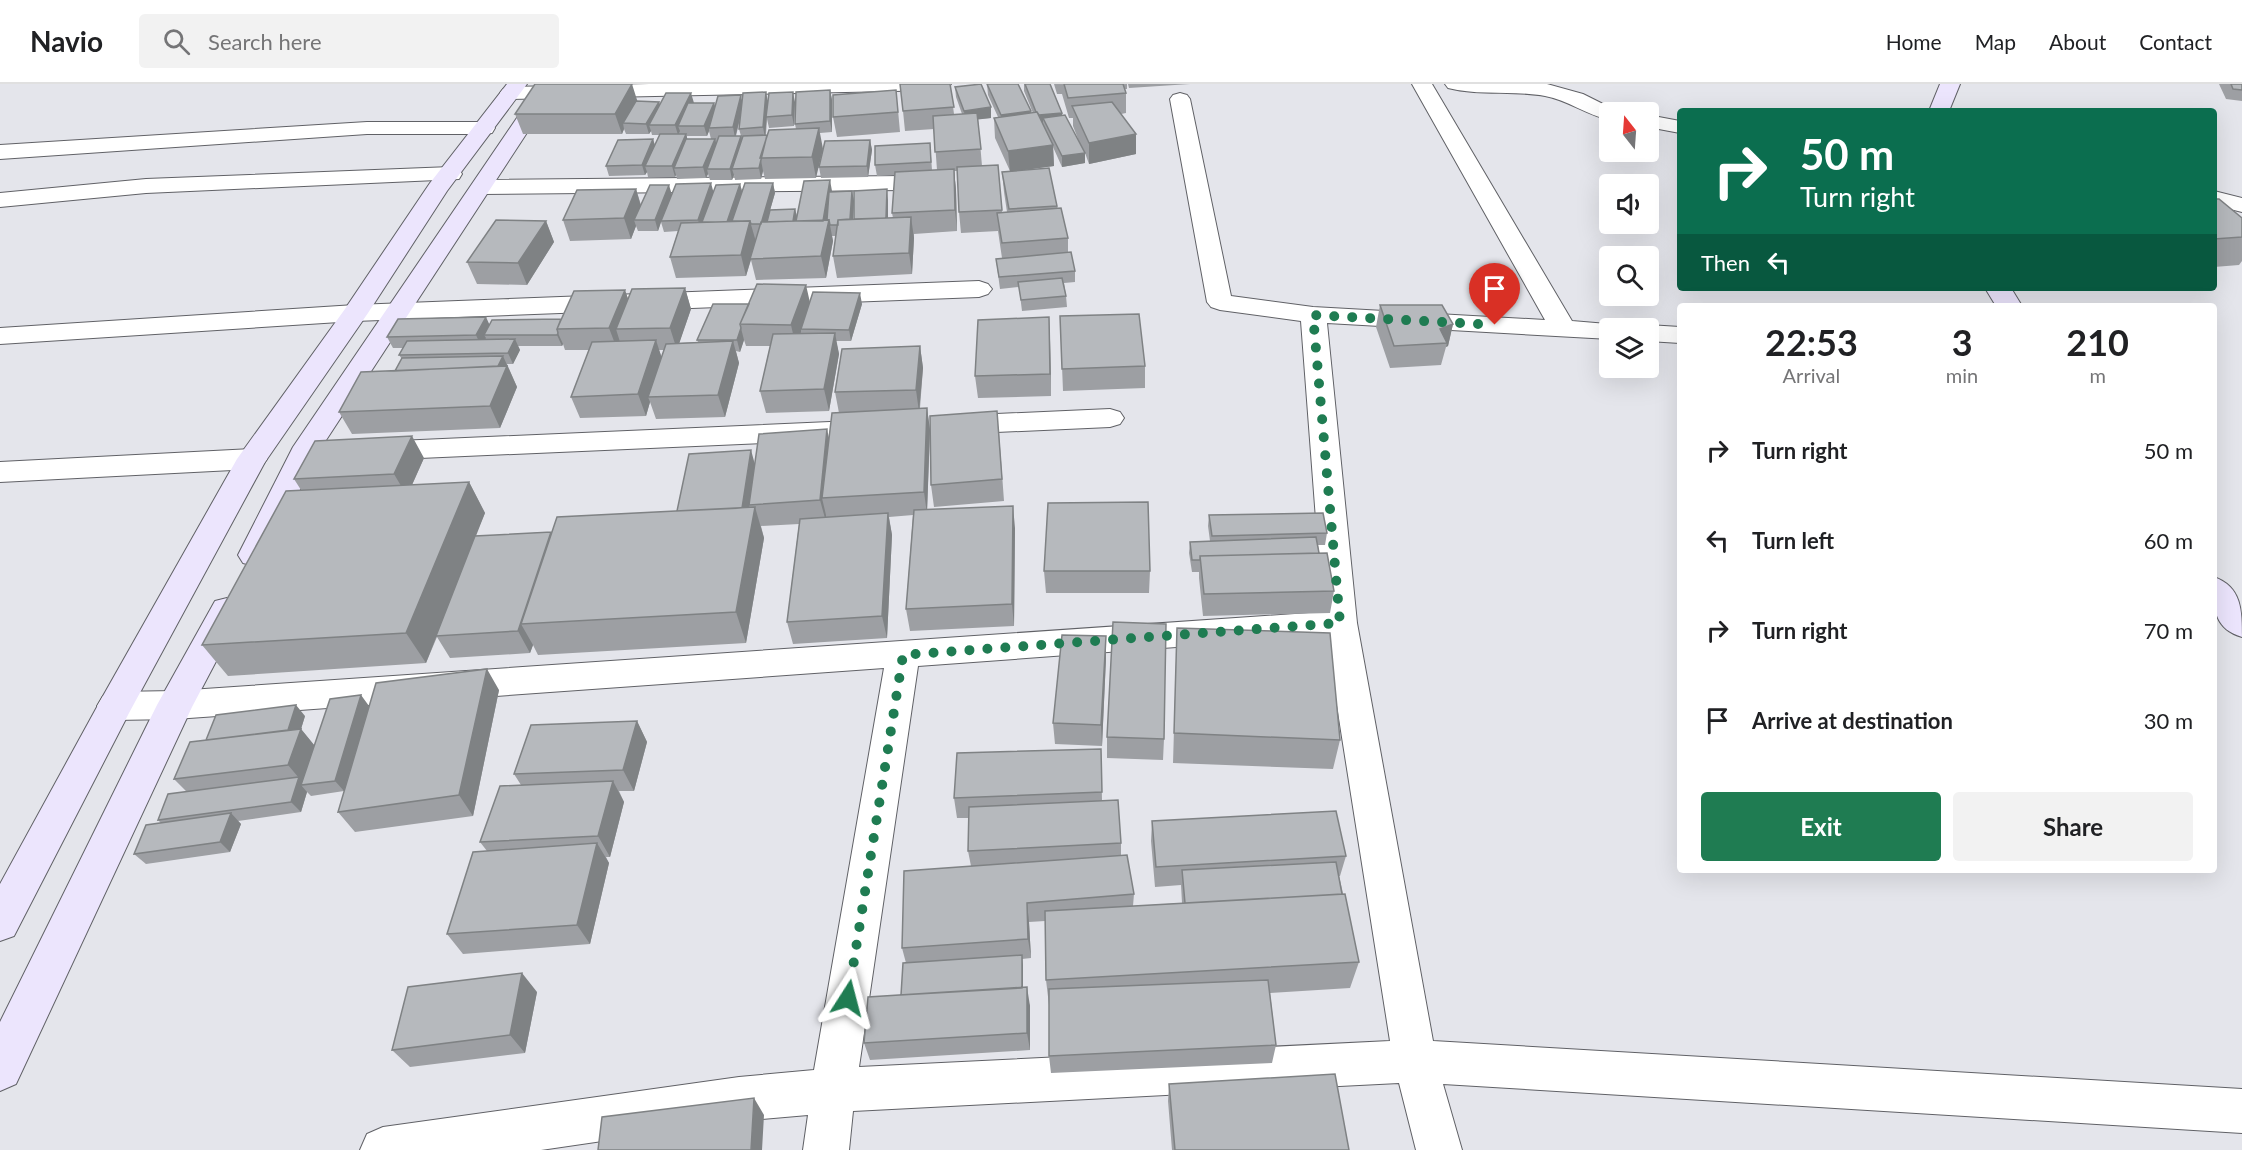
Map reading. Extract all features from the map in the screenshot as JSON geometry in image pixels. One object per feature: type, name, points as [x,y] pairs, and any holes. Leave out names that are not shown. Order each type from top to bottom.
[{"type":"main road","points":[[1940,108],[1950,84]]},
{"type":"main road","points":[[0,923],[115,706],[252,459],[355,313],[438,188],[451,174],[483,128],[531,88]]},
{"type":"main road","points":[[0,1069],[175,705],[232,600],[303,454],[396,312],[482,187],[531,88]]},
{"type":"main road","points":[[2217,593],[2242,625]]},
{"type":"street","points":[[531,88],[941,84]]},
{"type":"street","points":[[1422,84],[1563,328]]},
{"type":"street","points":[[1455,84],[1463,86],[1528,85],[1578,99],[1599,112]]},
{"type":"street","points":[[1180,99],[1220,302],[1313,315],[1599,330]]},
{"type":"street","points":[[1659,123],[1677,126]]},
{"type":"street","points":[[0,152],[367,128],[483,128]]},
{"type":"street","points":[[0,200],[146,186],[451,174]]},
{"type":"street","points":[[482,187],[906,183]]},
{"type":"street","points":[[2217,199],[2242,205]]},
{"type":"street","points":[[0,336],[355,313],[979,289]]},
{"type":"street","points":[[1313,315],[1340,623],[1415,1061],[1439,1150]]},
{"type":"street","points":[[1659,334],[1677,335]]},
{"type":"street","points":[[932,426],[1110,418]]},
{"type":"street","points":[[303,454],[897,428]]},
{"type":"street","points":[[0,472],[252,459]]},
{"type":"street","points":[[115,706],[175,705],[1340,623]]},
{"type":"street","points":[[826,1150],[833,1090],[903,655]]},
{"type":"street","points":[[383,1150],[739,1099],[833,1090],[1415,1061],[2242,1110]]},
{"type":"building","points":[[535,84],[632,84],[615,114],[515,114]]},
{"type":"building","points":[[900,84],[950,84],[954,107],[903,111]]},
{"type":"building","points":[[981,84],[991,107],[964,111],[955,87]]},
{"type":"building","points":[[987,84],[1018,84],[1031,111],[1001,115]]},
{"type":"building","points":[[1025,84],[1050,84],[1062,113],[1039,115]]},
{"type":"building","points":[[1064,84],[1123,84],[1126,93],[1068,98]]},
{"type":"building","points":[[2231,84],[2242,84],[2242,90],[2233,89]]},
{"type":"building","points":[[830,90],[830,121],[795,124],[796,92]]},
{"type":"building","points":[[896,90],[898,112],[833,117],[833,95]]},
{"type":"building","points":[[766,92],[763,127],[739,129],[743,93]]},
{"type":"building","points":[[793,92],[792,115],[766,117],[769,93]]},
{"type":"building","points":[[666,93],[691,93],[675,125],[649,125]]},
{"type":"building","points":[[741,95],[733,127],[709,128],[718,96]]},
{"type":"building","points":[[636,101],[659,102],[646,124],[623,123]]},
{"type":"building","points":[[1112,102],[1136,134],[1089,143],[1072,106]]},
{"type":"building","points":[[688,103],[714,103],[704,126],[678,126]]},
{"type":"building","points":[[1037,112],[1053,145],[1008,151],[994,118]]},
{"type":"building","points":[[977,113],[981,149],[935,152],[933,116]]},
{"type":"building","points":[[1065,115],[1085,153],[1062,156],[1043,118]]},
{"type":"building","points":[[819,128],[812,157],[760,158],[769,130]]},
{"type":"building","points":[[660,134],[686,134],[672,166],[645,166]]},
{"type":"building","points":[[767,135],[759,168],[732,169],[743,136]]},
{"type":"building","points":[[719,136],[741,136],[730,169],[707,169]]},
{"type":"building","points":[[653,139],[642,165],[606,166],[618,140]]},
{"type":"building","points":[[686,139],[715,139],[703,167],[674,168]]},
{"type":"building","points":[[870,140],[867,166],[819,167],[825,141]]},
{"type":"building","points":[[930,143],[931,162],[875,165],[875,146]]},
{"type":"building","points":[[998,165],[1002,210],[959,212],[957,167]]},
{"type":"building","points":[[1049,168],[1057,206],[1009,209],[1002,172]]},
{"type":"building","points":[[954,169],[955,210],[892,213],[895,172]]},
{"type":"building","points":[[830,180],[823,221],[796,221],[804,181]]},
{"type":"building","points":[[711,183],[698,220],[661,221],[676,184]]},
{"type":"building","points":[[745,183],[773,183],[761,224],[751,224],[750,221],[732,221]]},
{"type":"building","points":[[740,184],[727,222],[702,222],[716,185]]},
{"type":"building","points":[[650,185],[669,185],[655,220],[634,220]]},
{"type":"building","points":[[636,189],[624,218],[563,220],[577,190]]},
{"type":"building","points":[[887,189],[886,218],[854,219],[854,191]]},
{"type":"building","points":[[852,191],[850,219],[838,220],[838,225],[830,225],[827,220],[829,192]]},
{"type":"building","points":[[2217,199],[2242,218],[2242,237],[2217,239]]},
{"type":"building","points":[[1061,208],[1068,238],[1002,243],[997,213]]},
{"type":"building","points":[[795,209],[793,221],[767,222],[770,210]]},
{"type":"building","points":[[911,217],[909,253],[833,256],[838,220]]},
{"type":"building","points":[[496,220],[546,221],[518,263],[467,262]]},
{"type":"building","points":[[829,220],[821,256],[750,259],[761,222]]},
{"type":"building","points":[[750,221],[741,255],[670,257],[681,223]]},
{"type":"building","points":[[1071,252],[1075,271],[999,277],[996,259]]},
{"type":"building","points":[[1062,278],[1066,296],[1021,300],[1018,282]]},
{"type":"building","points":[[757,284],[806,285],[791,325],[740,324]]},
{"type":"building","points":[[685,288],[670,328],[616,329],[632,289]]},
{"type":"building","points":[[625,290],[609,328],[557,329],[574,291]]},
{"type":"building","points":[[813,292],[860,293],[849,330],[801,329]]},
{"type":"building","points":[[713,304],[749,304],[740,324],[737,340],[697,340]]},
{"type":"building","points":[[1380,305],[1442,305],[1453,324],[1440,329],[1447,343],[1394,346]]},
{"type":"building","points":[[1139,314],[1145,366],[1062,369],[1060,316]]},
{"type":"building","points":[[486,317],[476,335],[387,337],[398,319]]},
{"type":"building","points":[[1049,317],[1050,374],[975,376],[978,320]]},
{"type":"building","points":[[561,319],[557,335],[484,335],[492,320]]},
{"type":"building","points":[[835,333],[824,389],[760,391],[773,334]]},
{"type":"building","points":[[515,339],[508,353],[399,355],[407,341]]},
{"type":"building","points":[[656,340],[638,394],[571,397],[592,342]]},
{"type":"building","points":[[733,341],[718,395],[648,397],[666,344]]},
{"type":"building","points":[[920,346],[916,390],[835,392],[842,349]]},
{"type":"building","points":[[503,356],[498,366],[395,371],[402,358]]},
{"type":"building","points":[[507,366],[490,406],[339,412],[361,372]]},
{"type":"building","points":[[927,408],[924,492],[822,498],[832,413]]},
{"type":"building","points":[[997,411],[1002,479],[931,485],[930,416]]},
{"type":"building","points":[[827,429],[820,500],[749,505],[759,434]]},
{"type":"building","points":[[412,436],[394,474],[294,479],[315,441]]},
{"type":"building","points":[[751,450],[742,508],[677,511],[689,454]]},
{"type":"building","points":[[469,482],[406,633],[202,645],[286,491]]},
{"type":"building","points":[[1148,502],[1150,571],[1044,571],[1048,503]]},
{"type":"building","points":[[1013,506],[1012,604],[906,609],[914,510]]},
{"type":"building","points":[[755,507],[736,612],[521,624],[557,517]]},
{"type":"building","points":[[888,513],[882,616],[787,622],[800,519]]},
{"type":"building","points":[[1323,513],[1327,533],[1212,536],[1209,515]]},
{"type":"building","points":[[551,532],[518,631],[436,636],[475,536]]},
{"type":"building","points":[[1316,537],[1319,553],[1200,556],[1200,560],[1192,560],[1190,542]]},
{"type":"building","points":[[1327,553],[1334,591],[1204,594],[1200,556]]},
{"type":"building","points":[[1113,622],[1166,624],[1164,739],[1107,737]]},
{"type":"building","points":[[1177,628],[1330,633],[1340,740],[1174,733]]},
{"type":"building","points":[[1062,635],[1106,636],[1101,725],[1053,723]]},
{"type":"building","points":[[487,669],[459,795],[338,812],[376,683]]},
{"type":"building","points":[[361,695],[335,781],[301,785],[330,699]]},
{"type":"building","points":[[296,705],[288,730],[206,740],[216,715]]},
{"type":"building","points":[[637,721],[623,770],[514,774],[531,725]]},
{"type":"building","points":[[301,729],[288,765],[174,779],[190,742]]},
{"type":"building","points":[[1101,749],[1102,792],[954,798],[957,753]]},
{"type":"building","points":[[299,777],[291,802],[158,820],[168,794]]},
{"type":"building","points":[[613,781],[598,836],[480,842],[500,786]]},
{"type":"building","points":[[1118,800],[1121,843],[968,851],[969,807]]},
{"type":"building","points":[[1336,811],[1346,856],[1156,867],[1152,821]]},
{"type":"building","points":[[231,813],[220,842],[134,854],[146,825]]},
{"type":"building","points":[[597,843],[577,925],[447,934],[473,852]]},
{"type":"building","points":[[1127,855],[1134,894],[1027,903],[1028,939],[902,948],[904,871]]},
{"type":"building","points":[[1336,862],[1342,894],[1185,903],[1182,870]]},
{"type":"building","points":[[1345,894],[1359,962],[1046,980],[1045,911]]},
{"type":"building","points":[[1022,955],[1022,988],[901,995],[903,963]]},
{"type":"building","points":[[522,973],[510,1035],[392,1050],[408,987]]},
{"type":"building","points":[[1268,980],[1276,1045],[1049,1056],[1049,989]]},
{"type":"building","points":[[1027,987],[1027,1033],[864,1043],[868,997]]},
{"type":"building","points":[[1335,1074],[1349,1150],[1175,1150],[1169,1084]]},
{"type":"building","points":[[754,1098],[751,1150],[598,1150],[602,1117]]},
{"type":"route","points":[[848,998],[903,655],[1340,623],[1313,315],[1495,325]]}]
